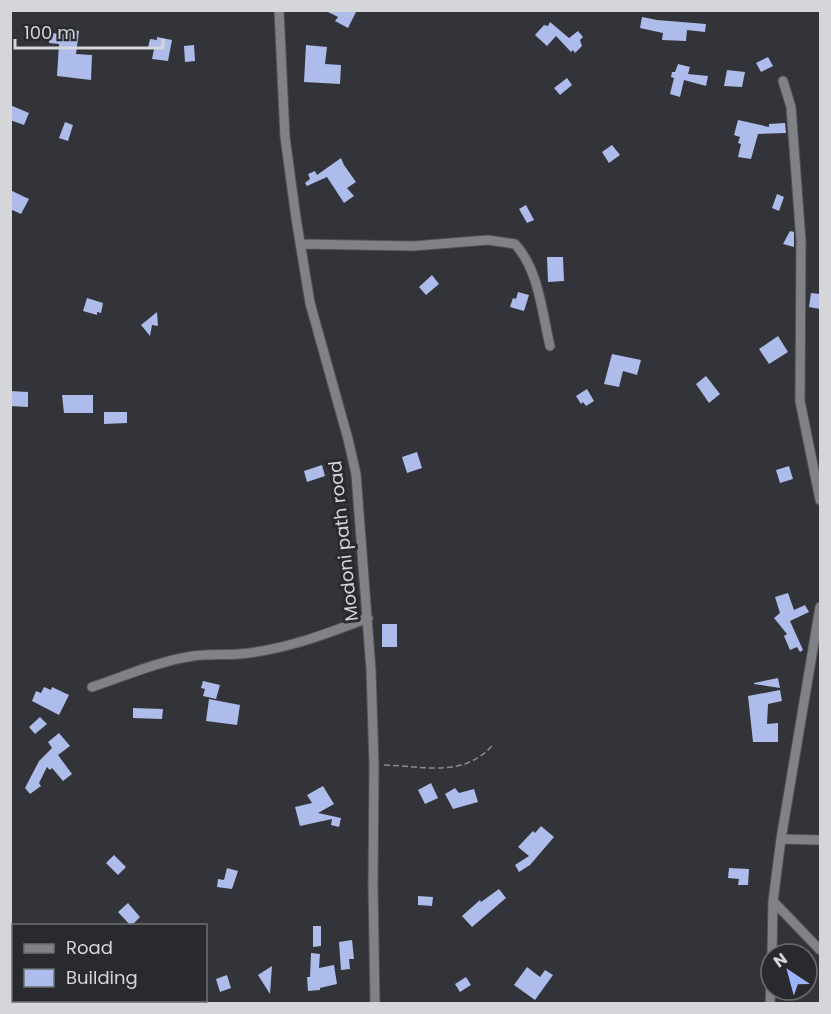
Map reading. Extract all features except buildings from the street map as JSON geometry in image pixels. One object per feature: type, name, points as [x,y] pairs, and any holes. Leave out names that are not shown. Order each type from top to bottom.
[{"type":"street","name":"Modoni path road","points":[[279,10],[285,137],[300,244],[310,303],[356,474],[368,618],[374,765],[375,1004]]},
{"type":"street","points":[[783,81],[791,106],[801,241],[800,401],[820,500]]},
{"type":"street","points":[[300,244],[413,246],[488,240],[515,244],[522,251],[536,284],[550,346]]},
{"type":"street","points":[[772,942],[773,901],[781,839],[820,607]]},
{"type":"street","points":[[92,687],[182,658],[240,654],[284,647],[316,638],[368,618]]},
{"type":"street","points":[[781,839],[820,840]]},
{"type":"street","points":[[773,901],[820,950]]},
{"type":"path","points":[[374,765],[443,768],[462,766],[480,758],[492,746]]}]
